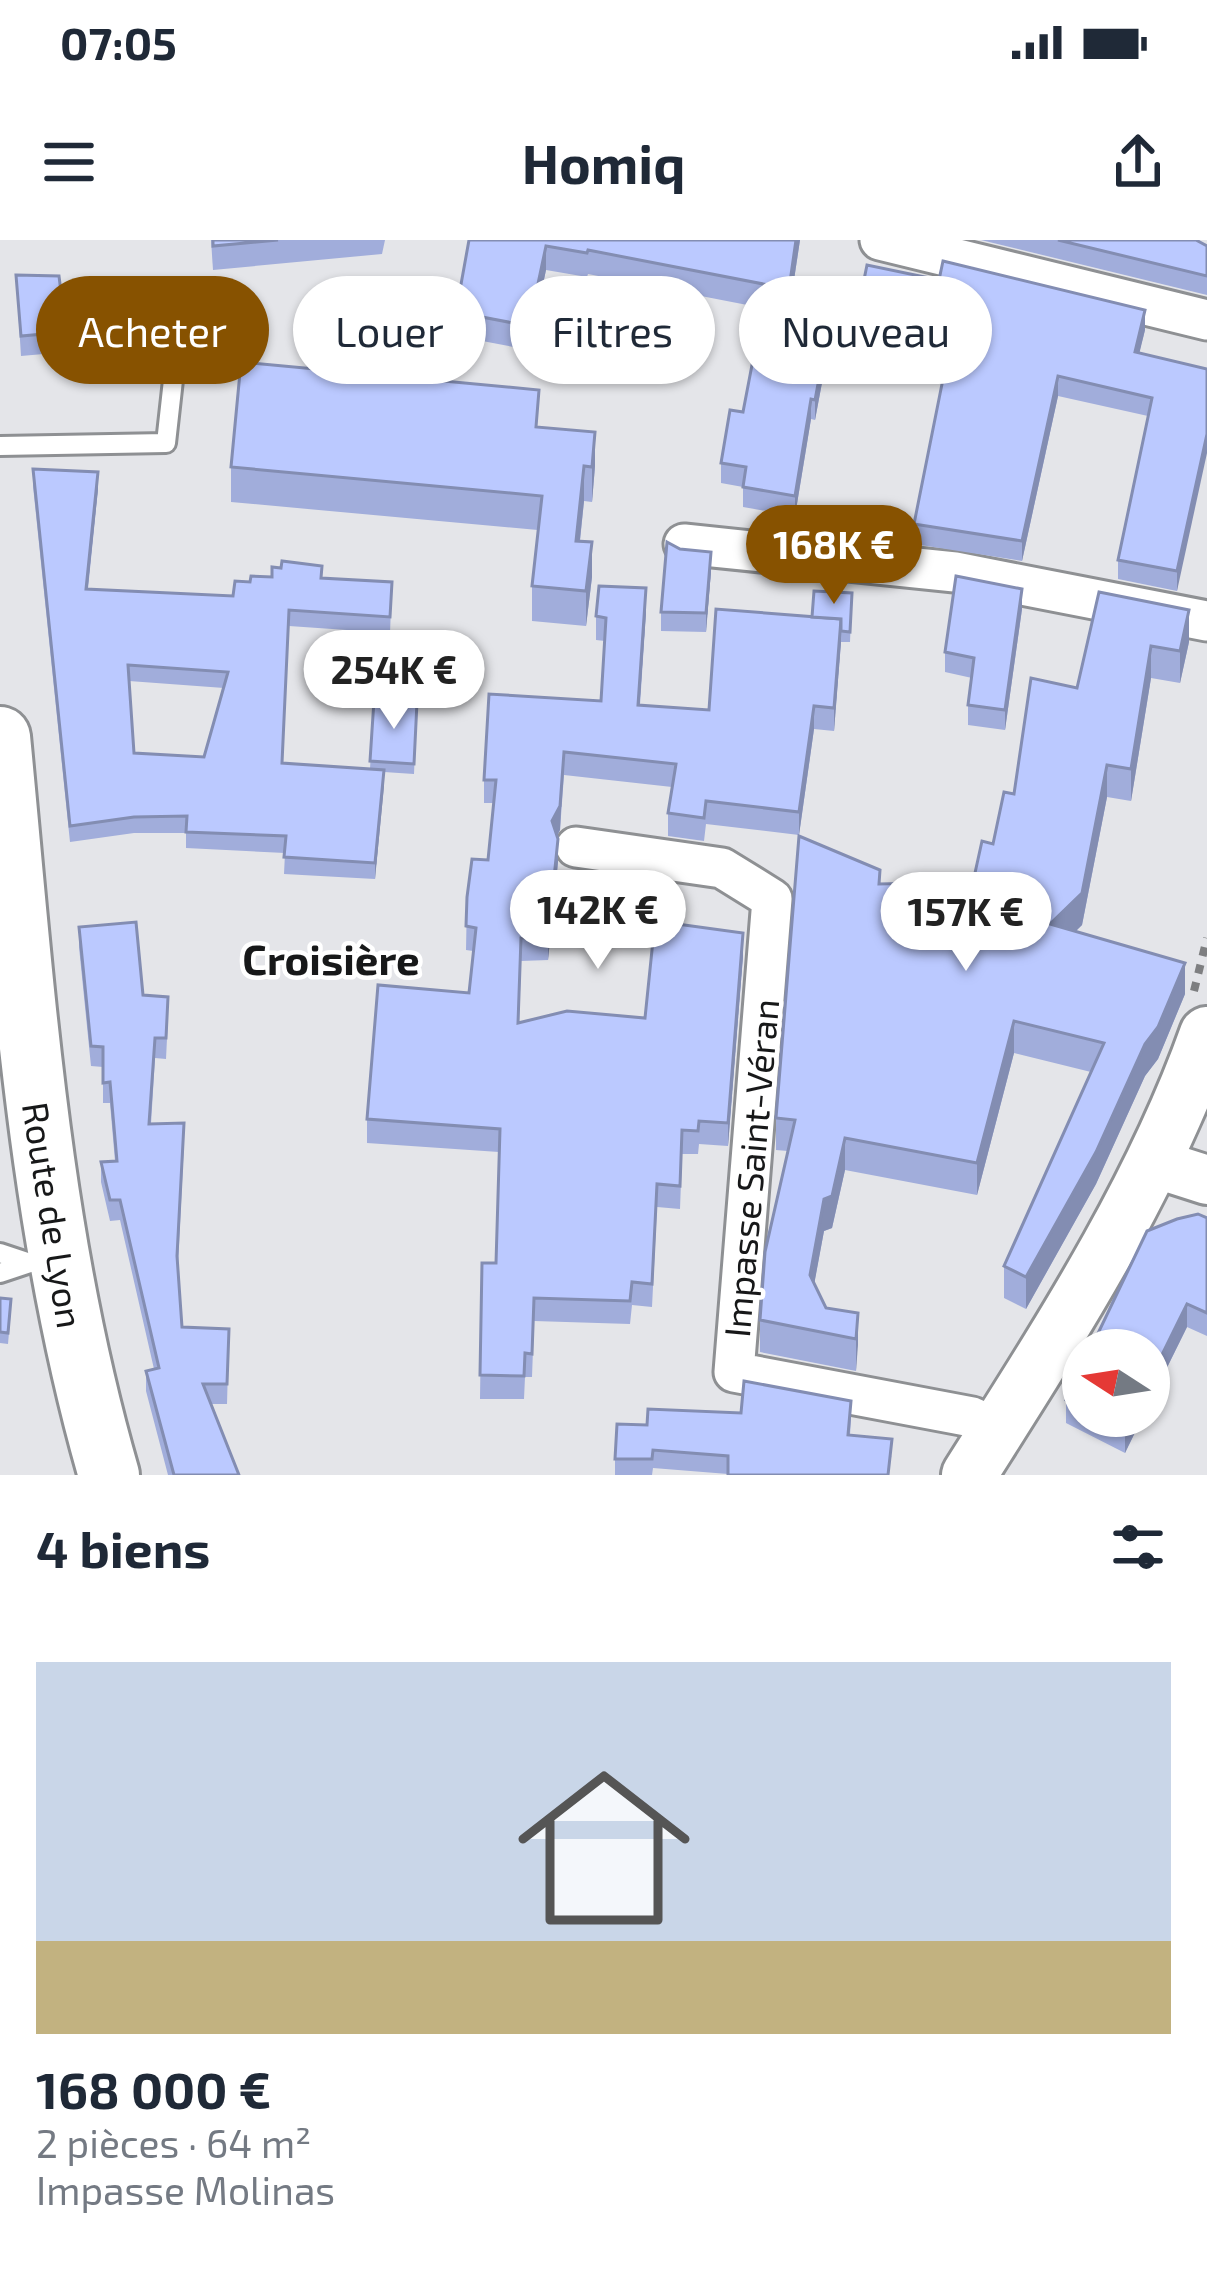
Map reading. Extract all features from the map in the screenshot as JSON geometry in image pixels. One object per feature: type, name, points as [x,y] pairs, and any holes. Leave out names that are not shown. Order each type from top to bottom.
[{"type":"main road","name":"Route de Lyon","points":[[0,737],[10,940],[26,1097],[22,1263],[109,1475]]},
{"type":"main road","points":[[969,1475],[1154,1163],[1207,1034]]},
{"type":"street","points":[[880,240],[1207,320]]},
{"type":"street","points":[[684,544],[956,572],[1207,621]]},
{"type":"street","name":"Impasse Saint-Véran","points":[[576,847],[722,868],[772,899],[734,1372],[972,1418],[999,1429]]},
{"type":"street","points":[[1154,1163],[1207,1180]]},
{"type":"lane","points":[[0,446],[166,443],[173,384]]},
{"type":"building","points":[[213,240],[278,240],[213,246]]},
{"type":"building","points":[[469,240],[796,240],[791,276],[739,279],[546,246],[540,276],[510,276],[510,322],[486,318],[486,276],[462,276]]},
{"type":"building","points":[[1058,240],[1196,240],[1207,246],[1207,276]]},
{"type":"building","points":[[943,261],[1145,310],[1135,352],[1207,369],[1207,434],[1177,571],[1118,560],[1152,398],[1058,376],[1022,541],[914,524],[942,384],[992,384],[992,276],[940,276]]},
{"type":"building","points":[[867,265],[920,276],[865,276]]},
{"type":"building","points":[[16,275],[59,276],[36,276],[36,335],[21,336]]},
{"type":"building","points":[[269,365],[293,367],[293,384],[475,384],[539,390],[536,427],[595,432],[592,467],[584,466],[576,541],[592,542],[586,591],[532,586],[542,496],[231,467],[239,384],[269,384]]},
{"type":"building","points":[[748,384],[818,384],[815,400],[811,399],[795,496],[743,487],[746,467],[721,463],[730,410],[743,412]]},
{"type":"building","points":[[33,469],[98,472],[86,589],[233,596],[235,581],[272,577],[272,567],[281,568],[282,561],[322,566],[321,578],[392,582],[390,617],[289,610],[282,763],[384,770],[375,863],[284,857],[286,836],[186,832],[187,816],[70,826]],"holes":[[[128,665],[228,672],[204,757],[134,753]]]},
{"type":"building","points":[[667,542],[680,549],[711,552],[706,613],[661,612]]},
{"type":"building","points":[[956,576],[1022,589],[1005,710],[968,705],[974,658],[945,652]]},
{"type":"building","points":[[599,586],[646,588],[638,705],[709,710],[716,609],[841,619],[834,708],[814,706],[799,812],[706,801],[704,818],[668,813],[676,764],[564,752],[560,806],[552,821],[558,839],[548,937],[521,938],[518,1023],[567,1011],[645,1018],[655,921],[743,933],[728,1123],[699,1121],[698,1131],[682,1130],[680,1186],[657,1184],[652,1284],[632,1282],[630,1301],[534,1298],[532,1354],[525,1353],[524,1376],[480,1375],[482,1263],[496,1263],[500,1129],[367,1119],[378,985],[469,993],[476,928],[466,926],[467,897],[472,859],[488,860],[496,780],[484,780],[489,694],[601,701],[606,618],[596,616]]},
{"type":"building","points":[[814,591],[852,593],[850,632],[841,631],[841,619],[812,617]]},
{"type":"building","points":[[1099,592],[1189,610],[1180,651],[1151,646],[1131,769],[1107,765],[1082,893],[1050,924],[1185,963],[1158,1027],[1026,1277],[1004,1266],[1104,1043],[1014,1021],[977,1163],[845,1138],[832,1196],[824,1199],[810,1275],[826,1308],[858,1313],[856,1339],[760,1320],[765,1252],[795,1120],[776,1118],[799,836],[880,870],[879,884],[973,882],[982,841],[993,844],[1004,792],[1014,794],[1031,678],[1077,688]]},
{"type":"building","points":[[374,700],[417,702],[414,764],[370,761]]},
{"type":"building","points":[[136,922],[143,995],[168,997],[166,1038],[155,1038],[149,1124],[184,1123],[177,1256],[182,1327],[229,1329],[227,1384],[203,1384],[239,1475],[174,1475],[146,1371],[159,1368],[120,1200],[110,1200],[101,1162],[117,1161],[110,1082],[103,1083],[103,1047],[91,1046],[79,927]]},
{"type":"building","points":[[1198,1214],[1207,1218],[1207,1313],[1187,1304],[1170,1338],[1170,1329],[1100,1329],[1147,1231]]},
{"type":"building","points":[[0,1298],[11,1299],[8,1333],[0,1332]]},
{"type":"building","points":[[744,1381],[851,1401],[848,1435],[892,1439],[888,1475],[728,1475],[728,1456],[653,1450],[652,1459],[615,1459],[617,1424],[647,1425],[648,1409],[741,1413]]},
{"type":"district","name":"Croisière","points":[[331,958]]}]
